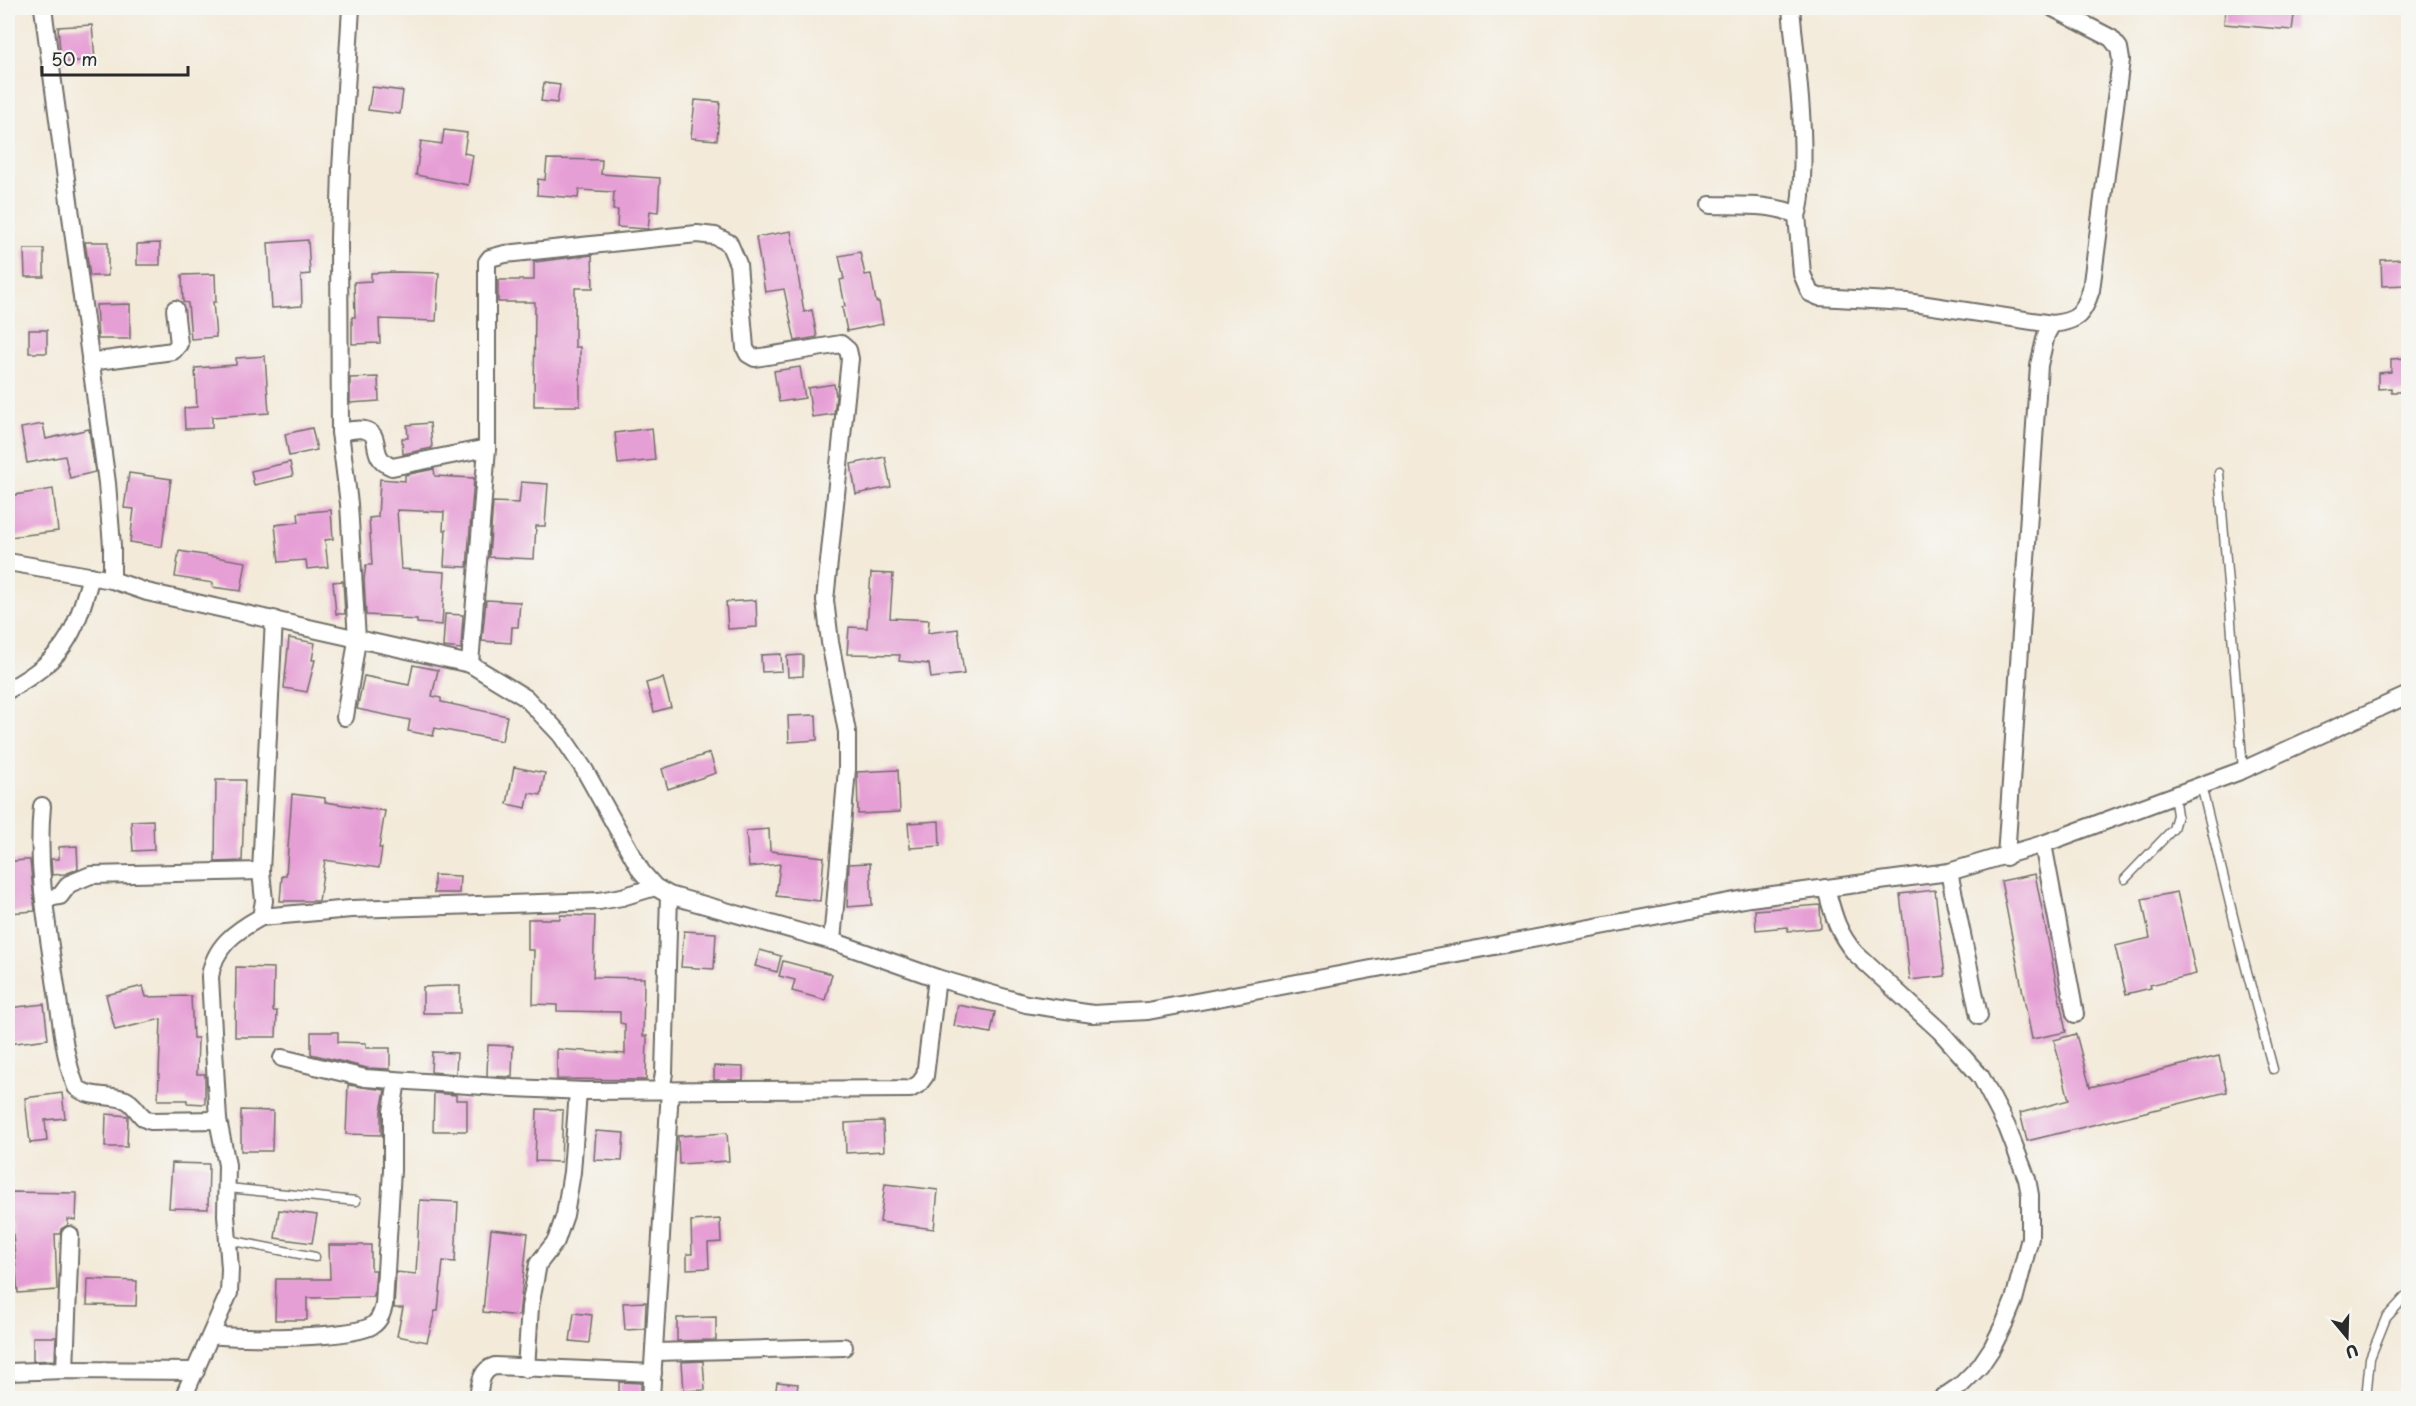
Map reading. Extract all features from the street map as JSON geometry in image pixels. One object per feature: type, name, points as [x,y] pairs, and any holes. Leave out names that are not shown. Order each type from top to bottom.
[{"type":"street","points":[[43,8],[107,483],[112,580]]},
{"type":"street","points":[[345,717],[357,640],[349,504],[340,432],[339,227],[351,8]]},
{"type":"street","points":[[1791,8],[1800,109],[1802,163],[1797,215],[1802,274],[1810,293],[1819,297],[1907,302],[2052,324],[2068,322],[2082,313],[2091,290],[2121,60],[2119,48],[2111,38],[2053,8]]},
{"type":"street","points":[[1710,206],[1750,206],[1783,210],[1797,215]]},
{"type":"street","points":[[470,664],[487,448],[486,262],[496,256],[697,234],[715,236],[729,243],[738,264],[745,348],[748,354],[755,358],[841,344],[848,350],[850,359],[825,600],[830,642],[847,732],[832,941]]},
{"type":"street","points":[[90,362],[173,351],[179,344],[175,309]]},
{"type":"street","points":[[2006,857],[2039,365],[2046,335],[2052,324]]},
{"type":"street","points":[[340,432],[365,430],[369,432],[376,439],[377,457],[382,463],[392,467],[487,448]]},
{"type":"street","points":[[8,562],[112,580],[147,592],[470,664],[526,698],[561,735],[584,769],[640,871],[662,891],[665,1090],[655,1352],[651,1398]]},
{"type":"street","points":[[8,690],[44,668],[61,651],[71,636],[90,576]]},
{"type":"street","points":[[261,917],[264,901],[261,871],[274,619]]},
{"type":"street","points":[[183,1398],[229,1293],[227,1165],[218,1120],[210,987],[211,968],[224,942],[236,931],[261,917],[351,909],[599,901],[662,891],[832,941],[937,978],[1026,1004],[1093,1014],[1148,1011],[1750,898],[1949,872],[2006,857],[2243,770],[2409,695]]},
{"type":"street","points":[[42,806],[39,837],[44,899],[62,1034],[76,1087],[86,1093],[127,1101],[144,1119],[151,1121],[218,1120]]},
{"type":"street","points":[[2043,844],[2075,1014]]},
{"type":"street","points":[[44,899],[60,896],[69,884],[91,875],[261,871]]},
{"type":"street","points":[[1949,872],[1979,1016]]},
{"type":"street","points":[[1826,888],[1838,929],[1845,941],[1855,953],[1940,1031],[1981,1077],[2007,1127],[2027,1179],[2031,1208],[2030,1238],[2014,1300],[1992,1348],[1980,1366],[1961,1385],[1942,1398]]},
{"type":"street","points":[[282,1058],[365,1078],[578,1091],[910,1089],[919,1084],[925,1076],[937,978]]},
{"type":"street","points":[[212,1335],[259,1337],[352,1333],[374,1324],[380,1317],[384,1305],[392,1170],[392,1112],[397,1081]]},
{"type":"street","points":[[526,1369],[530,1307],[538,1263],[556,1241],[565,1215],[572,1172],[578,1091]]},
{"type":"street","points":[[65,1370],[70,1235]]},
{"type":"street","points":[[655,1352],[844,1347]]},
{"type":"street","points":[[478,1398],[482,1376],[490,1367],[653,1373]]},
{"type":"street","points":[[8,1372],[196,1371]]},
{"type":"lane","points":[[2219,473],[2243,770]]},
{"type":"lane","points":[[2201,785],[2273,1069]]},
{"type":"lane","points":[[2126,879],[2173,829],[2177,815],[2174,794]]},
{"type":"lane","points":[[228,1188],[356,1202]]},
{"type":"lane","points":[[229,1240],[315,1257]]},
{"type":"lane","points":[[2366,1398],[2370,1358],[2386,1318],[2409,1294]]},
{"type":"building","points":[[2225,8],[2295,8],[2292,30],[2224,24]]},
{"type":"building","points":[[92,25],[95,60],[61,62],[58,27]]},
{"type":"building","points":[[544,83],[560,85],[557,103],[541,101]]},
{"type":"building","points":[[372,87],[403,91],[400,114],[368,110]]},
{"type":"building","points":[[695,100],[720,102],[717,140],[691,138]]},
{"type":"building","points":[[444,130],[467,133],[464,153],[473,155],[468,185],[416,175],[421,141],[442,144]]},
{"type":"building","points":[[547,159],[602,160],[601,174],[660,178],[658,212],[650,211],[648,229],[617,227],[618,210],[613,210],[614,192],[579,190],[578,198],[537,195],[538,179],[545,180]]},
{"type":"building","points":[[791,231],[804,312],[812,310],[817,337],[795,341],[784,289],[765,292],[756,237]]},
{"type":"building","points":[[308,240],[310,274],[301,275],[302,306],[272,308],[268,243]]},
{"type":"building","points":[[85,242],[108,242],[108,276],[90,276]]},
{"type":"building","points":[[160,243],[160,265],[137,265],[137,244]]},
{"type":"building","points":[[24,249],[44,249],[44,277],[25,277]]},
{"type":"building","points":[[860,252],[865,275],[871,274],[883,324],[847,331],[840,280],[844,279],[839,256]]},
{"type":"building","points":[[592,255],[593,288],[575,288],[575,347],[580,347],[580,406],[534,406],[535,302],[498,302],[498,280],[534,280],[534,262]]},
{"type":"building","points":[[2405,259],[2406,285],[2382,286],[2381,260]]},
{"type":"building","points":[[371,273],[439,273],[436,321],[379,319],[380,343],[352,344],[352,317],[355,317],[354,282],[371,281]]},
{"type":"building","points":[[215,274],[216,302],[213,302],[216,337],[191,339],[188,303],[183,302],[182,275]]},
{"type":"building","points":[[130,304],[130,339],[98,339],[96,305]]},
{"type":"building","points":[[29,330],[47,330],[47,353],[29,353]]},
{"type":"building","points":[[265,356],[269,413],[212,417],[212,428],[185,429],[184,408],[197,407],[195,368],[236,365],[236,358]]},
{"type":"building","points":[[2409,358],[2409,392],[2391,392],[2391,388],[2378,389],[2378,373],[2391,372],[2391,359]]},
{"type":"building","points":[[800,367],[805,398],[779,402],[774,371]]},
{"type":"building","points":[[378,377],[379,401],[350,403],[350,378]]},
{"type":"building","points":[[834,384],[836,396],[834,414],[812,417],[808,388]]},
{"type":"building","points":[[430,423],[432,448],[403,454],[402,438],[408,438],[407,425]]},
{"type":"building","points":[[43,424],[46,439],[89,429],[95,472],[70,478],[65,456],[27,463],[21,428]]},
{"type":"building","points":[[312,428],[317,450],[289,456],[285,434]]},
{"type":"building","points":[[652,428],[655,460],[618,464],[615,433]]},
{"type":"building","points":[[885,457],[891,487],[856,494],[851,464]]},
{"type":"building","points":[[290,462],[293,476],[254,485],[251,471]]},
{"type":"building","points":[[434,469],[435,476],[474,478],[467,567],[444,566],[446,530],[443,530],[444,512],[397,510],[401,569],[445,572],[442,625],[417,623],[417,620],[400,619],[401,617],[366,615],[364,579],[366,565],[372,565],[369,518],[378,517],[380,479],[405,481],[405,475]]},
{"type":"building","points":[[129,473],[171,479],[162,547],[130,542],[134,509],[124,508]]},
{"type":"building","points":[[521,482],[548,484],[545,526],[536,526],[534,559],[489,557],[493,502],[519,503]]},
{"type":"building","points":[[53,489],[58,531],[10,537],[8,496]]},
{"type":"building","points":[[331,510],[333,539],[325,540],[328,567],[307,569],[306,560],[279,562],[275,525],[299,522],[298,513]]},
{"type":"building","points":[[179,551],[246,562],[241,591],[212,587],[213,583],[175,577]]},
{"type":"building","points":[[871,573],[893,574],[890,618],[929,620],[928,633],[958,629],[964,674],[931,678],[929,664],[899,661],[900,655],[847,654],[849,627],[867,628]]},
{"type":"building","points":[[343,581],[345,614],[336,614],[333,582]]},
{"type":"building","points":[[486,600],[520,602],[518,627],[512,627],[511,643],[482,641]]},
{"type":"building","points":[[756,600],[757,627],[728,629],[726,602]]},
{"type":"building","points":[[445,614],[463,615],[461,649],[443,647]]},
{"type":"building","points":[[289,638],[315,643],[312,660],[315,660],[307,692],[284,688]]},
{"type":"building","points":[[781,654],[782,671],[762,672],[761,655]]},
{"type":"building","points":[[803,655],[803,676],[788,677],[787,656]]},
{"type":"building","points":[[413,665],[438,670],[432,696],[441,698],[441,702],[507,716],[502,741],[435,728],[433,736],[408,731],[410,720],[357,709],[364,676],[409,685]]},
{"type":"building","points":[[663,678],[671,707],[654,712],[646,683]]},
{"type":"building","points":[[816,715],[817,740],[789,742],[788,716]]},
{"type":"building","points":[[710,753],[716,773],[668,789],[662,769]]},
{"type":"building","points":[[514,767],[545,773],[541,795],[529,793],[526,808],[507,804]]},
{"type":"building","points":[[898,770],[900,812],[858,814],[857,772]]},
{"type":"building","points":[[216,780],[245,780],[242,861],[215,862]]},
{"type":"building","points":[[292,794],[325,798],[325,802],[385,811],[379,848],[382,848],[379,868],[325,860],[319,901],[280,901],[282,876],[286,876]]},
{"type":"building","points":[[153,820],[154,850],[133,851],[131,821]]},
{"type":"building","points":[[939,821],[940,846],[910,848],[908,823]]},
{"type":"building","points":[[769,829],[770,851],[824,857],[820,901],[776,896],[780,864],[749,867],[746,831]]},
{"type":"building","points":[[77,846],[78,869],[65,874],[52,875],[51,859],[59,859],[59,847]]},
{"type":"building","points":[[30,860],[35,911],[8,913],[8,862]]},
{"type":"building","points":[[870,863],[872,905],[847,907],[849,864]]},
{"type":"building","points":[[2035,874],[2066,1032],[2032,1039],[2001,881]]},
{"type":"building","points":[[434,875],[460,876],[459,893],[434,893]]},
{"type":"building","points":[[1935,890],[1945,976],[1910,980],[1900,894]]},
{"type":"building","points":[[2177,892],[2196,974],[2150,985],[2151,988],[2126,994],[2115,946],[2150,938],[2142,899]]},
{"type":"building","points":[[1820,905],[1821,928],[1788,931],[1788,927],[1756,930],[1755,910]]},
{"type":"building","points":[[560,915],[595,916],[593,977],[644,978],[643,1036],[647,1036],[646,1080],[557,1079],[557,1049],[625,1054],[625,1024],[620,1023],[620,1012],[557,1011],[557,1005],[533,1004],[534,950],[528,950],[528,919],[560,919]]},
{"type":"building","points":[[684,931],[716,933],[714,969],[681,967]]},
{"type":"building","points":[[760,950],[781,956],[777,972],[755,966]]},
{"type":"building","points":[[783,961],[832,974],[825,1000],[792,991],[795,980],[779,976]]},
{"type":"building","points":[[236,967],[274,968],[273,1011],[277,1011],[276,1037],[235,1037]]},
{"type":"building","points":[[143,986],[146,997],[191,996],[193,1038],[198,1038],[197,1074],[205,1074],[205,1104],[187,1103],[187,1100],[158,1100],[161,1019],[115,1030],[106,995]]},
{"type":"building","points":[[460,986],[460,1013],[423,1013],[423,987]]},
{"type":"building","points":[[44,1004],[48,1039],[8,1044],[8,1008]]},
{"type":"building","points":[[958,1005],[995,1012],[991,1033],[954,1026]]},
{"type":"building","points":[[311,1032],[338,1032],[338,1042],[366,1043],[366,1048],[390,1048],[390,1069],[367,1068],[311,1054]]},
{"type":"building","points":[[2076,1034],[2090,1087],[2219,1056],[2227,1092],[2027,1141],[2020,1113],[2069,1100],[2054,1040]]},
{"type":"building","points":[[488,1045],[513,1046],[512,1077],[487,1076]]},
{"type":"building","points":[[432,1052],[457,1053],[456,1074],[431,1072]]},
{"type":"building","points":[[714,1066],[743,1067],[743,1080],[714,1080]]},
{"type":"building","points":[[348,1085],[385,1090],[381,1111],[381,1135],[346,1134]]},
{"type":"building","points":[[62,1093],[65,1118],[45,1120],[47,1141],[30,1143],[25,1098]]},
{"type":"building","points":[[434,1093],[456,1095],[456,1100],[467,1100],[467,1131],[433,1131]]},
{"type":"building","points":[[537,1109],[563,1110],[561,1162],[535,1161]]},
{"type":"building","points":[[241,1110],[273,1111],[272,1151],[241,1151]]},
{"type":"building","points":[[106,1114],[128,1116],[127,1147],[105,1147]]},
{"type":"building","points":[[883,1121],[884,1151],[846,1153],[845,1123]]},
{"type":"building","points":[[596,1131],[624,1133],[622,1161],[594,1160]]},
{"type":"building","points":[[727,1133],[729,1161],[679,1164],[678,1136]]},
{"type":"building","points":[[172,1163],[209,1164],[208,1209],[169,1208]]},
{"type":"building","points":[[885,1184],[938,1190],[934,1229],[880,1222]]},
{"type":"building","points":[[8,1192],[77,1193],[76,1220],[68,1219],[68,1225],[61,1229],[60,1234],[55,1234],[57,1290],[18,1293],[12,1223],[8,1223]]},
{"type":"building","points":[[420,1200],[458,1202],[455,1262],[443,1261],[438,1311],[435,1311],[427,1342],[397,1336],[403,1308],[394,1308],[396,1272],[416,1274]]},
{"type":"building","points":[[279,1210],[317,1215],[312,1243],[275,1238]]},
{"type":"building","points":[[720,1219],[721,1242],[708,1243],[709,1268],[687,1269],[687,1254],[692,1254],[691,1221]]},
{"type":"building","points":[[491,1229],[528,1233],[519,1316],[483,1312]]},
{"type":"building","points":[[329,1245],[371,1245],[371,1270],[376,1270],[374,1297],[307,1298],[307,1320],[275,1320],[276,1279],[330,1279]]},
{"type":"building","points":[[88,1279],[137,1281],[136,1306],[87,1305]]},
{"type":"building","points":[[646,1302],[645,1329],[625,1330],[623,1303]]},
{"type":"building","points":[[574,1313],[592,1315],[589,1343],[570,1341]]},
{"type":"building","points":[[716,1317],[716,1340],[677,1341],[677,1318]]},
{"type":"building","points":[[33,1337],[56,1337],[55,1360],[33,1361]]},
{"type":"building","points":[[703,1361],[705,1390],[684,1391],[682,1362]]},
{"type":"building","points":[[619,1382],[641,1383],[641,1398],[619,1398]]},
{"type":"building","points":[[777,1382],[798,1384],[796,1398],[775,1398]]}]
